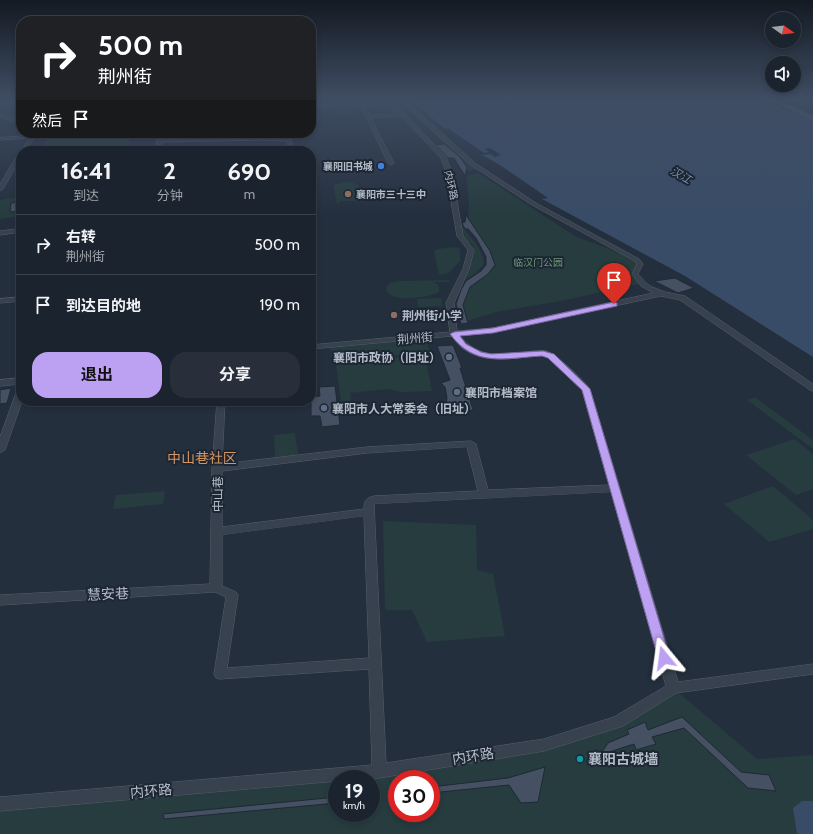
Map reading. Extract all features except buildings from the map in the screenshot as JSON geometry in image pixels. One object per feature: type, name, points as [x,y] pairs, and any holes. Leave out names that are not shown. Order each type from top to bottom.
[{"type":"street","points":[[377,137],[391,163]]},
{"type":"street","name":"内环路","points":[[423,137],[443,157],[449,172],[460,236],[470,250],[466,269],[450,303],[453,330]]},
{"type":"street","points":[[443,137],[473,164],[534,204],[637,260],[640,264],[635,274],[648,288],[659,294],[682,298],[813,388]]},
{"type":"street","points":[[0,139],[16,138]]},
{"type":"street","points":[[159,146],[160,138]]},
{"type":"street","points":[[160,141],[262,139],[289,140],[290,146]]},
{"type":"street","points":[[0,189],[3,178],[16,161]]},
{"type":"street","points":[[0,233],[16,231]]},
{"type":"street","points":[[430,336],[453,330],[493,330],[659,294]]},
{"type":"street","points":[[0,301],[16,300]]},
{"type":"street","points":[[453,330],[464,346]]},
{"type":"street","points":[[430,336],[450,339],[478,354],[491,357],[543,353],[551,356],[586,389],[673,688]]},
{"type":"street","name":"荆州街","points":[[316,347],[430,336]]},
{"type":"street","points":[[0,383],[16,381]]},
{"type":"street","points":[[0,450],[16,404]]},
{"type":"street","name":"中山巷","points":[[216,588],[217,468],[221,406]]},
{"type":"street","points":[[217,468],[367,450],[471,444],[484,494]]},
{"type":"street","points":[[379,770],[370,502],[374,499],[614,488]]},
{"type":"street","points":[[216,532],[370,512]]},
{"type":"street","points":[[216,588],[232,595],[220,674],[375,662]]},
{"type":"street","name":"慧安巷","points":[[0,600],[216,588]]},
{"type":"street","name":"内环路","points":[[380,771],[544,745],[618,722],[673,688],[813,669]]},
{"type":"street","name":"内环路","points":[[0,804],[328,775]]},
{"type":"green space","points":[[437,137],[444,137],[478,169],[466,171],[467,167],[463,161]]},
{"type":"green space","points":[[131,138],[128,145],[43,146],[47,139]]},
{"type":"green space","name":"临汉门公园","points":[[478,173],[575,236],[637,260],[640,264],[635,274],[642,283],[566,300],[496,312],[467,321],[463,309],[464,298],[471,288],[495,265],[490,251],[468,218],[469,201],[466,176]]},
{"type":"green space","points":[[351,182],[358,185],[360,199],[356,201],[339,201],[340,203],[337,204],[333,185]]},
{"type":"green space","points":[[16,198],[16,217],[0,219],[0,200]]},
{"type":"green space","points":[[461,222],[467,233],[481,251],[484,264],[476,273],[463,281],[474,254],[473,246],[460,234]]},
{"type":"green space","points":[[454,247],[460,249],[460,261],[449,273],[439,275],[434,252],[437,249]]},
{"type":"green space","points":[[449,280],[449,282],[434,282],[439,286],[439,292],[418,298],[400,298],[393,296],[388,293],[386,288],[390,283],[398,281]]},
{"type":"green space","points":[[441,298],[442,306],[418,307],[417,299]]},
{"type":"green space","points":[[425,337],[430,352],[333,363],[330,346]]},
{"type":"green space","points":[[411,356],[422,357],[426,361],[432,391],[402,392],[387,389],[350,393],[352,408],[349,416],[343,416],[336,365]]},
{"type":"green space","points":[[755,397],[813,440],[813,449],[747,400]]},
{"type":"green space","points":[[295,433],[298,455],[275,458],[274,435]]},
{"type":"green space","points":[[794,439],[813,454],[813,489],[796,495],[746,455]]},
{"type":"green space","points":[[773,486],[813,520],[813,529],[769,542],[724,504]]},
{"type":"green space","points":[[165,491],[163,504],[113,509],[116,495]]},
{"type":"green space","points":[[383,521],[476,525],[477,570],[493,574],[505,636],[427,642],[412,610],[385,610]]},
{"type":"green space","points":[[673,688],[757,759],[813,755],[813,834],[0,834],[0,804],[328,775],[328,822],[380,822],[380,771],[544,745],[618,722]]},
{"type":"water","name":"汉江","points":[[461,137],[813,137],[813,357],[685,276],[542,199],[548,198],[500,165],[482,155],[491,154],[495,157],[501,155],[490,148],[485,149],[489,152],[484,153]]},
{"type":"water","points":[[802,801],[813,801],[813,834],[797,834],[793,808]]},
{"type":"place","name":"襄阳旧书城","points":[[381,166]]},
{"type":"place","name":"襄阳市三十三中","points":[[348,194]]},
{"type":"place","name":"荆州街小学","points":[[394,315]]},
{"type":"place","name":"襄阳市政协（旧址）","points":[[449,357]]},
{"type":"place","name":"襄阳市档案馆","points":[[457,392]]},
{"type":"place","name":"襄阳市人大常委会（旧址）","points":[[324,408]]},
{"type":"place","name":"襄阳古城墙","points":[[580,759]]},
{"type":"district","name":"中山巷社区","points":[[202,458]]},
{"type":"route","points":[[614,304],[493,330],[454,334],[464,346],[478,354],[491,357],[543,353],[551,356],[586,389],[664,658]]}]
